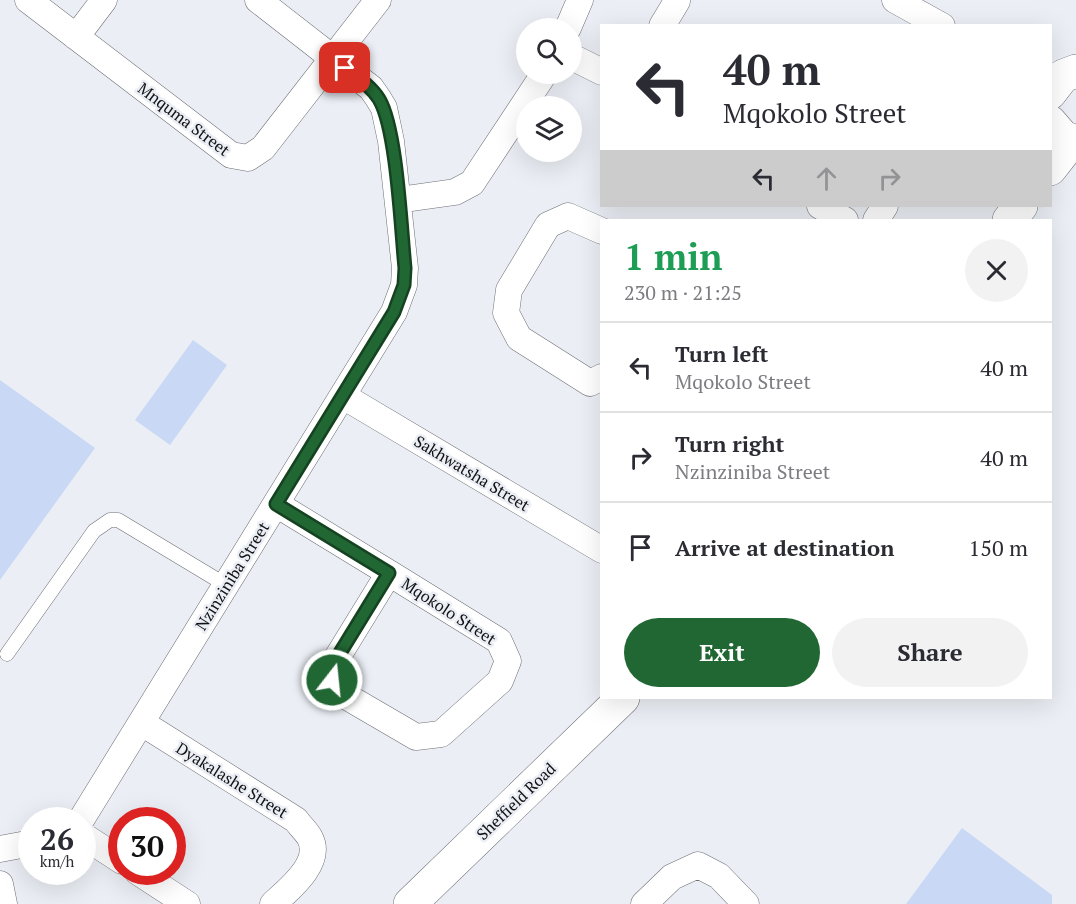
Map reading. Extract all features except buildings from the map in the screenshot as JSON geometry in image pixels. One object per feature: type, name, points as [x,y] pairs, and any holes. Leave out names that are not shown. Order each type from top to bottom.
[{"type":"street","name":"Mnquma Street","points":[[28,0],[231,155],[248,158],[263,148],[378,0]]},
{"type":"street","points":[[76,37],[104,0]]},
{"type":"street","name":"Nzinziniba Street","points":[[89,807],[343,396],[400,299],[405,268],[391,141],[384,108],[371,88],[258,0]]},
{"type":"street","points":[[572,18],[580,0]]},
{"type":"street","points":[[896,0],[938,24]]},
{"type":"street","points":[[663,24],[677,1]]},
{"type":"street","points":[[582,62],[600,71]]},
{"type":"street","points":[[398,200],[455,192],[472,183],[537,84]]},
{"type":"street","points":[[1052,161],[1060,130]]},
{"type":"street","points":[[822,207],[843,219]]},
{"type":"street","points":[[1010,219],[1020,207]]},
{"type":"street","points":[[600,230],[568,216],[548,225],[509,290],[506,313],[519,338],[590,383],[600,377]]},
{"type":"street","name":"Sakhwatsha Street","points":[[343,396],[600,548]]},
{"type":"street","name":"Mqokolo Street","points":[[276,504],[389,573],[499,641],[508,661],[500,681],[441,734],[416,737],[400,730],[344,695],[332,680],[335,661],[389,573]]},
{"type":"street","name":"Sheffield Road","points":[[410,904],[622,699]]},
{"type":"street","name":"Dyakalashe Street","points":[[142,723],[296,820],[311,840],[311,858],[299,880],[273,904]]},
{"type":"street","points":[[0,849],[18,846]]},
{"type":"street","points":[[644,904],[672,877],[698,865],[719,876],[746,904]]},
{"type":"street","points":[[0,884],[4,904]]},
{"type":"street","points":[[158,885],[187,904]]},
{"type":"lane","points":[[7,654],[94,531],[110,520],[118,520],[226,585]]},
{"type":"shaded area","points":[[193,340],[227,365],[170,445],[135,420]]},
{"type":"shaded area","points":[[0,380],[95,448],[0,580]]},
{"type":"shaded area","points":[[962,828],[1052,895],[1052,904],[906,904]]},
{"type":"route","points":[[332,680],[335,661],[389,573],[276,504],[394,312],[404,285],[405,268],[391,141],[384,108],[371,88],[345,68]]}]
